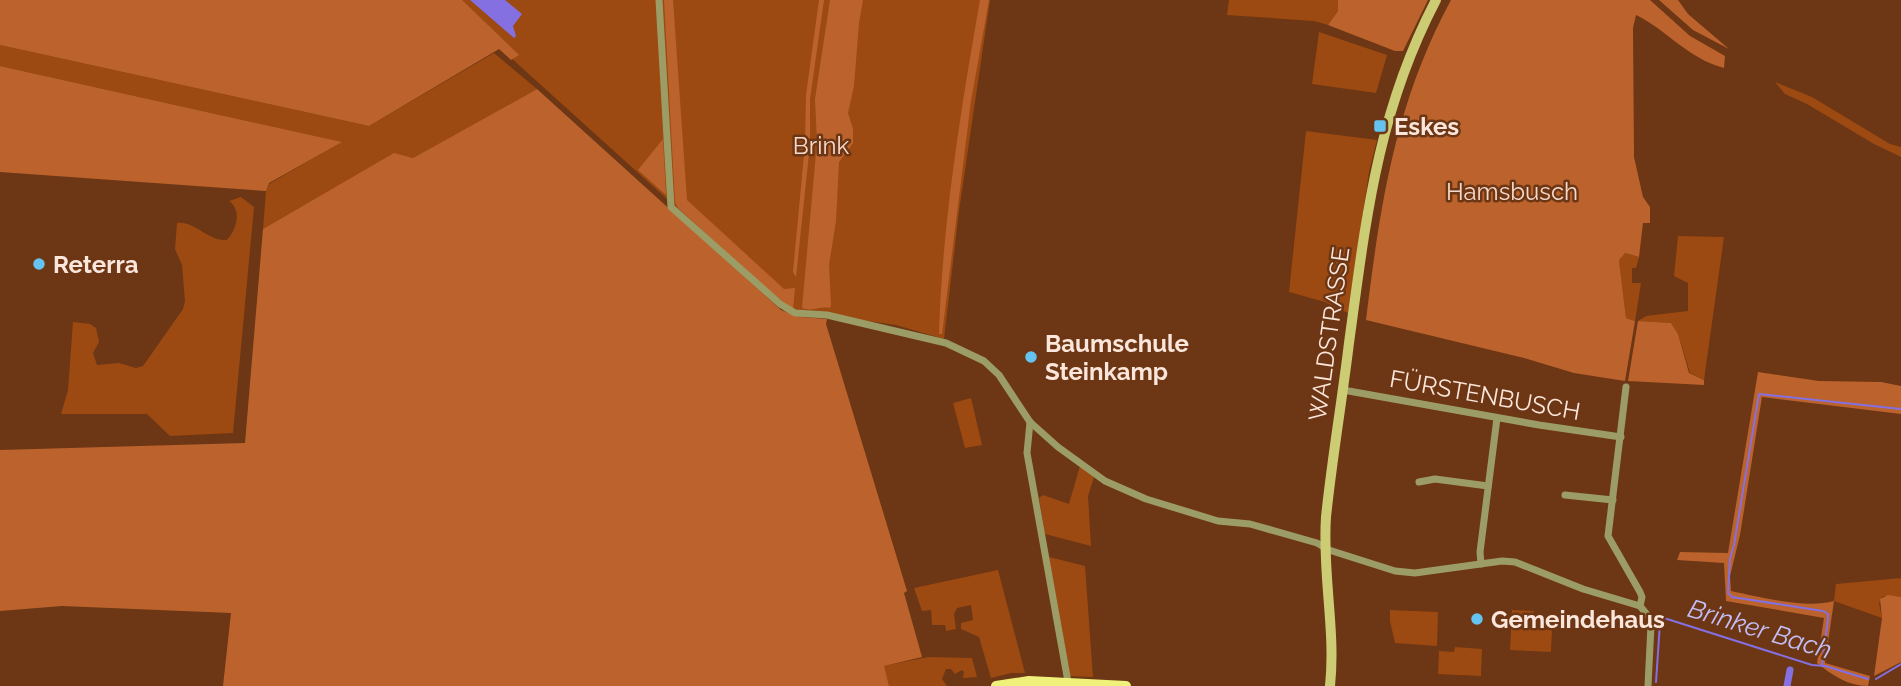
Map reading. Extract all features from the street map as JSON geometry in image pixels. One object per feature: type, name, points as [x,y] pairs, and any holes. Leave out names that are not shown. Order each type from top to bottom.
[{"type":"main road","points":[[996,686],[1029,681],[1126,686]]},
{"type":"street","points":[[659,0],[671,207],[780,304],[795,313],[827,315],[907,332],[946,343],[984,360],[999,375],[1030,422],[1071,458],[1125,491],[1218,521],[1251,524],[1402,572],[1415,573],[1502,561],[1515,562],[1583,589],[1640,606],[1649,617],[1651,625],[1648,686]]},
{"type":"street","name":"WALDSTRASSE","points":[[1330,686],[1331,647],[1325,547],[1327,508],[1367,218],[1380,148],[1404,72],[1436,0]]},
{"type":"street","points":[[1626,387],[1608,536],[1640,592],[1640,606]]},
{"type":"street","name":"FÜRSTENBUSCH","points":[[1343,390],[1621,437]]},
{"type":"street","points":[[1481,564],[1480,552],[1497,418]]},
{"type":"street","points":[[1030,422],[1027,453],[1068,682]]},
{"type":"street","points":[[1419,482],[1435,479],[1488,486]]},
{"type":"street","points":[[1565,495],[1613,500]]},
{"type":"green space","points":[[0,0],[462,0],[519,55],[511,60],[499,49],[369,126],[0,45]]},
{"type":"green space","name":"Brink","points":[[447,0],[990,0],[959,211],[944,339],[896,325],[790,310]]},
{"type":"green space","points":[[664,0],[673,0],[687,200],[784,289],[795,288],[793,309],[782,303],[678,208],[675,202]]},
{"type":"green space","points":[[819,0],[824,0],[810,99],[810,144],[796,277],[793,272],[805,144],[806,95]]},
{"type":"green space","points":[[830,0],[863,0],[854,86],[848,113],[853,129],[853,143],[839,162],[836,221],[829,265],[831,305],[830,308],[809,309],[802,308],[817,142],[815,99]]},
{"type":"green space","points":[[980,0],[989,0],[971,101],[942,334],[939,334],[948,209]]},
{"type":"green space","points":[[1229,0],[1338,0],[1338,11],[1328,25],[1314,21],[1227,15]]},
{"type":"green space","points":[[1338,0],[1428,0],[1403,51],[1395,51],[1328,25],[1338,11]]},
{"type":"green space","name":"Hamsbusch","points":[[1451,0],[1650,0],[1690,36],[1725,56],[1724,68],[1710,63],[1636,15],[1633,28],[1634,157],[1643,197],[1650,207],[1650,223],[1643,223],[1639,257],[1625,253],[1619,260],[1626,318],[1635,321],[1625,381],[1574,373],[1524,358],[1366,320],[1384,196],[1403,116],[1416,77]]},
{"type":"green space","points":[[1659,0],[1678,0],[1688,14],[1729,49],[1693,30]]},
{"type":"green space","points":[[1319,32],[1387,55],[1376,93],[1312,84]]},
{"type":"green space","points":[[0,45],[369,126],[494,53],[537,89],[413,158],[394,154],[263,229],[269,184],[341,142],[0,66]]},
{"type":"green space","points":[[0,66],[342,142],[269,183],[266,191],[0,172]]},
{"type":"green space","points":[[1775,82],[1812,97],[1890,144],[1901,147],[1901,157],[1785,94]]},
{"type":"green space","points":[[537,89],[781,310],[800,317],[827,319],[826,324],[907,591],[904,593],[922,657],[884,666],[889,686],[223,686],[231,613],[62,606],[0,611],[0,450],[245,443],[263,229],[394,153],[413,158]]},
{"type":"green space","points":[[1306,131],[1377,140],[1369,172],[1348,313],[1325,302],[1289,292]]},
{"type":"green space","points":[[663,139],[666,195],[638,170]]},
{"type":"green space","points":[[241,197],[254,207],[233,433],[170,436],[147,414],[61,414],[68,390],[73,322],[90,324],[96,328],[99,342],[93,353],[97,365],[119,363],[136,368],[143,366],[183,309],[185,301],[182,265],[175,249],[177,223],[190,225],[214,238],[227,240],[237,220],[236,209],[229,201]]},
{"type":"green space","points":[[1678,236],[1724,237],[1704,380],[1690,373],[1678,334],[1671,323],[1638,321],[1646,316],[1688,311],[1688,283],[1674,276]]},
{"type":"green space","points":[[1624,253],[1639,257],[1636,268],[1632,268],[1632,283],[1641,283],[1635,321],[1626,318],[1619,260]]},
{"type":"green space","points":[[1638,321],[1671,323],[1678,334],[1689,373],[1704,380],[1704,385],[1628,381]]},
{"type":"green space","points":[[1758,372],[1819,381],[1881,382],[1901,386],[1901,414],[1762,397],[1740,535],[1730,576],[1731,591],[1796,603],[1834,601],[1825,663],[1870,676],[1868,686],[1841,679],[1817,663],[1824,618],[1726,601],[1724,563],[1677,560],[1680,552],[1728,553]]},
{"type":"green space","points":[[971,398],[982,445],[965,448],[953,403]]},
{"type":"green space","points":[[1080,466],[1094,477],[1088,496],[1091,546],[1045,534],[1039,498],[1043,495],[1069,504]]},
{"type":"green space","points":[[1049,557],[1085,566],[1093,677],[1069,676]]},
{"type":"green space","points":[[998,570],[1025,673],[991,678],[979,637],[961,629],[961,623],[973,620],[971,605],[957,608],[954,614],[956,629],[946,631],[945,625],[932,625],[931,610],[922,611],[914,588]]},
{"type":"green space","points":[[1901,578],[1901,597],[1883,596],[1879,603],[1882,618],[1834,601],[1836,584]]},
{"type":"green space","points":[[1888,595],[1901,597],[1901,662],[1874,676],[1882,618],[1880,599]]},
{"type":"green space","points":[[1390,610],[1438,612],[1437,646],[1395,643]]},
{"type":"green space","points":[[1512,610],[1534,611],[1533,629],[1552,630],[1551,652],[1510,650]]},
{"type":"green space","points":[[1455,647],[1482,649],[1481,676],[1438,674],[1439,651],[1454,652]]},
{"type":"green space","points":[[928,657],[972,658],[977,677],[963,678],[962,670],[955,674],[951,669],[946,669],[942,679],[947,686],[889,686],[883,666]]},
{"type":"shaded area","points":[[470,0],[505,0],[522,14],[513,26],[516,36],[514,38]]},
{"type":"waterway","points":[[1822,666],[1828,614],[1732,597],[1728,593],[1730,559],[1759,394],[1901,409]]},
{"type":"waterway","name":"Brinker Bach","points":[[1656,682],[1660,623],[1664,618],[1812,665],[1825,666],[1868,679]]},
{"type":"waterway","name":"Brinker Bach","points":[[1876,679],[1901,664]]},
{"type":"waterway","points":[[1787,686],[1790,670]]},
{"type":"place","name":"Eskes","points":[[1380,126]]},
{"type":"place","name":"Reterra","points":[[39,264]]},
{"type":"place","name":"Baumschule Steinkamp","points":[[1031,357]]},
{"type":"place","name":"Gemeindehaus","points":[[1477,619]]}]
